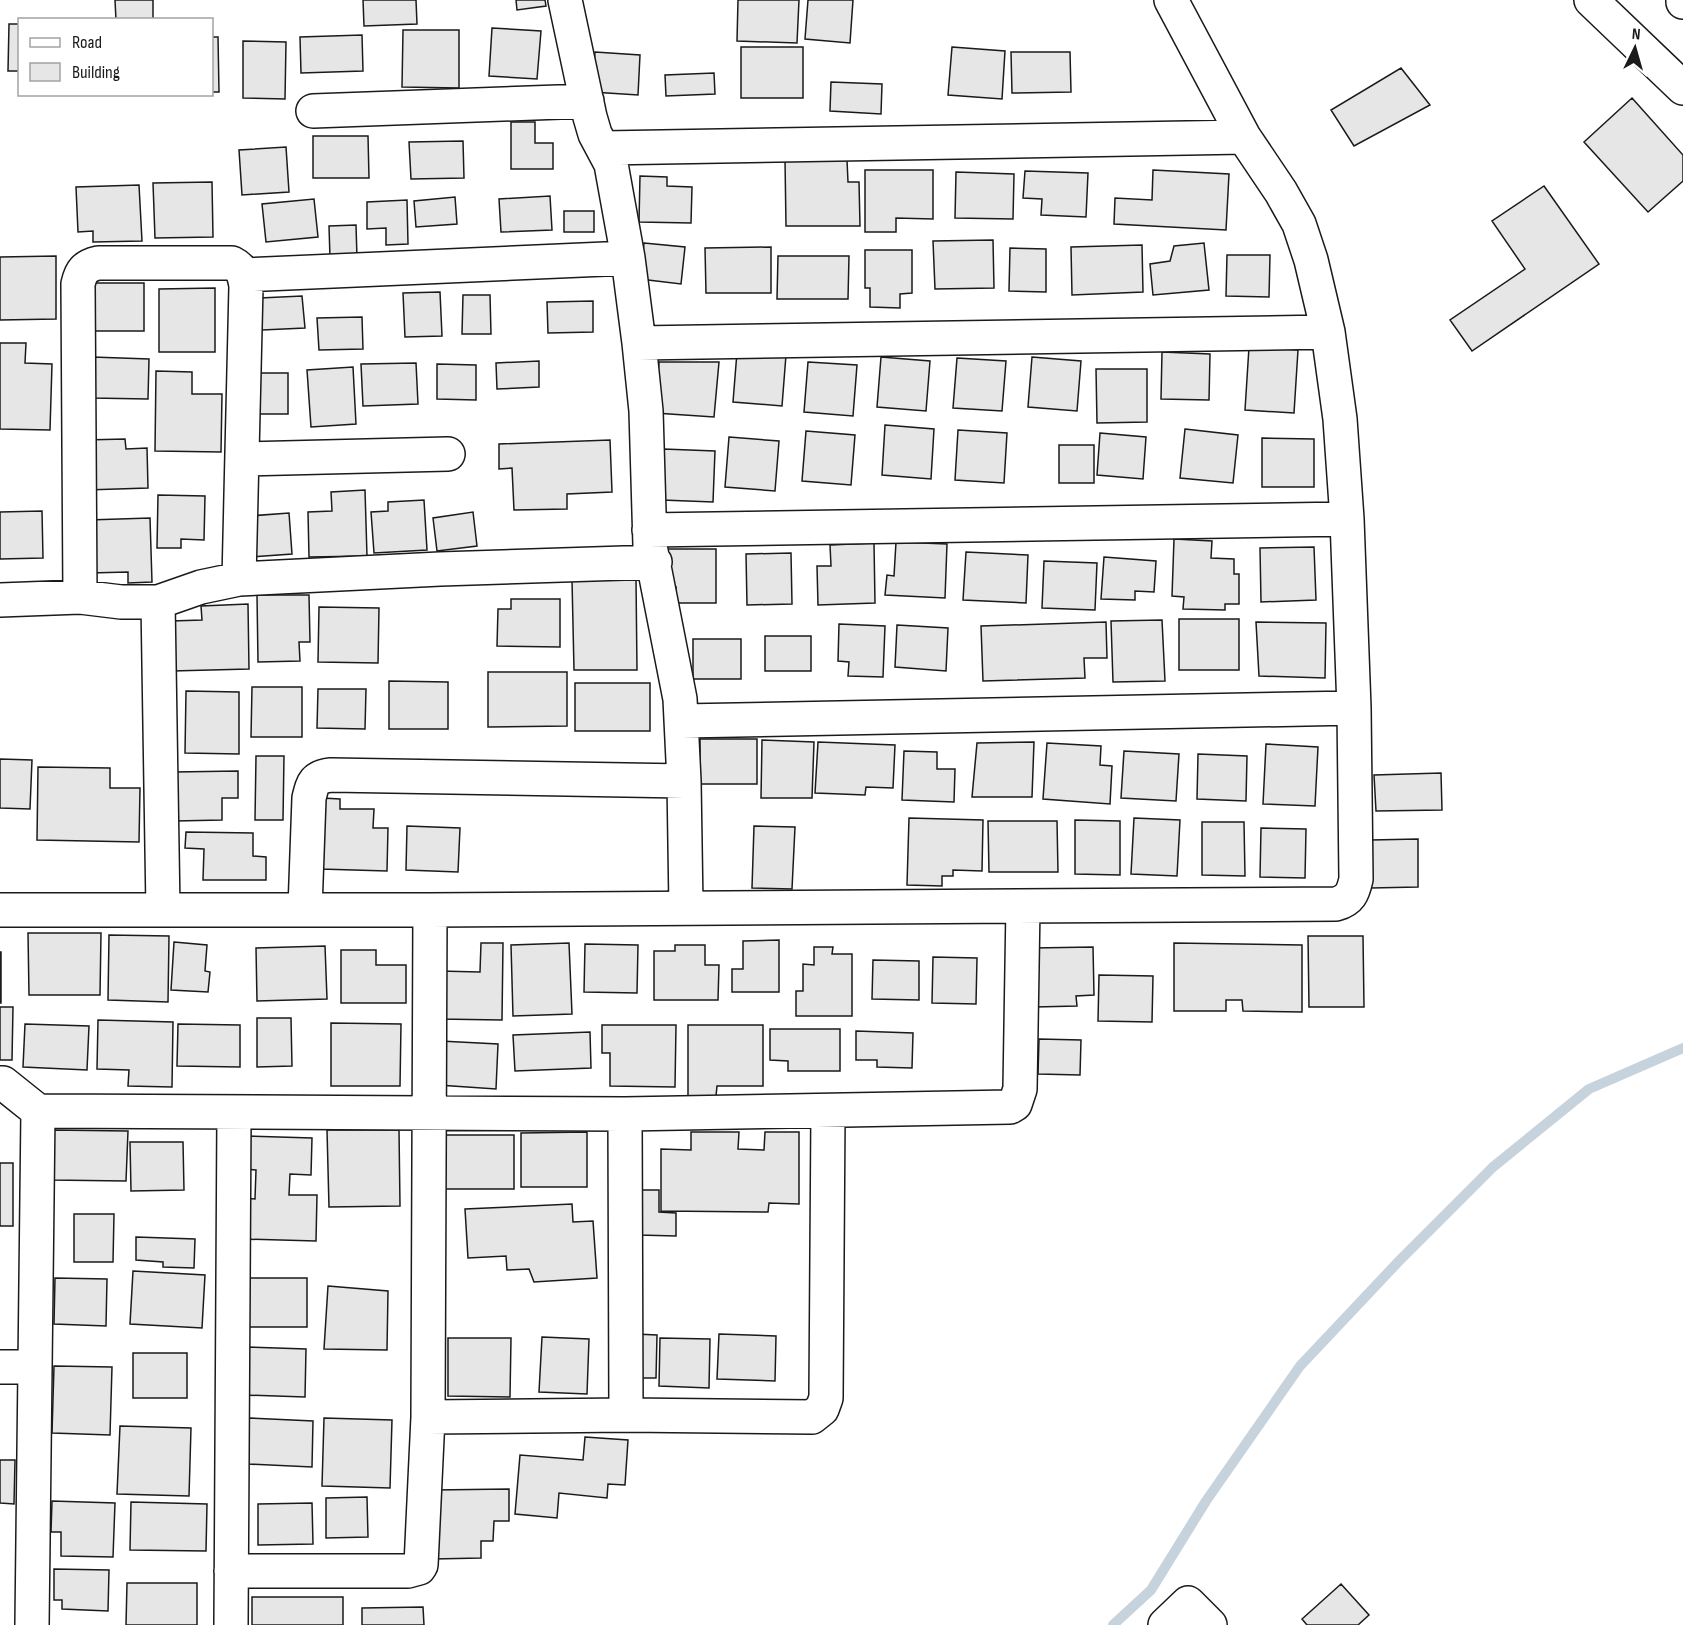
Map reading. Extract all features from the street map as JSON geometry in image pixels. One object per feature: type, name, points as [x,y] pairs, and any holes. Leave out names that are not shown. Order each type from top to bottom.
[{"type":"street","points":[[565,0],[593,127],[611,164],[628,258],[646,411],[649,530],[682,721],[686,907]]},
{"type":"street","points":[[0,910],[430,910],[1324,904],[1343,902],[1354,891],[1356,879],[1354,708],[1347,519],[1340,419],[1328,332],[1311,260],[1299,224],[1281,192],[1244,137],[1171,0]]},
{"type":"street","points":[[1591,0],[1683,88]]},
{"type":"street","points":[[313,111],[586,101]]},
{"type":"street","points":[[604,148],[1244,137]]},
{"type":"street","points":[[244,275],[628,258]]},
{"type":"street","points":[[80,597],[78,284],[80,274],[88,265],[98,263],[232,262],[240,267],[244,275],[246,286],[239,579]]},
{"type":"street","points":[[639,343],[1328,332]]},
{"type":"street","points":[[242,459],[448,454]]},
{"type":"street","points":[[649,530],[1347,519]]},
{"type":"street","points":[[0,600],[80,597],[121,602],[158,602],[201,587],[239,579],[655,562]]},
{"type":"street","points":[[158,602],[163,910]]},
{"type":"street","points":[[682,721],[1354,708]]},
{"type":"street","points":[[305,909],[309,798],[313,784],[320,776],[684,781]]},
{"type":"street","points":[[0,1083],[38,1111],[625,1114],[1010,1107],[1015,1104],[1020,1089],[1023,906]]},
{"type":"street","points":[[231,1571],[408,1571],[419,1568],[422,1558],[428,1417],[430,910]]},
{"type":"street","points":[[32,1625],[38,1111]]},
{"type":"street","points":[[231,1625],[234,1112]]},
{"type":"street","points":[[428,1417],[626,1415],[812,1417],[822,1409],[826,1398],[828,1112]]},
{"type":"street","points":[[625,1114],[626,1415]]},
{"type":"street","points":[[0,1367],[35,1367]]},
{"type":"street","points":[[1165,1625],[1188,1603],[1210,1625]]},
{"type":"building","points":[[115,0],[153,0],[153,18],[116,18]]},
{"type":"building","points":[[363,0],[416,0],[417,24],[364,26]]},
{"type":"building","points":[[516,0],[545,0],[546,6],[517,10]]},
{"type":"building","points":[[738,0],[799,0],[797,43],[737,41]]},
{"type":"building","points":[[808,0],[853,0],[850,43],[805,39]]},
{"type":"building","points":[[9,24],[18,24],[18,71],[8,71]]},
{"type":"building","points":[[492,28],[541,31],[537,79],[489,76]]},
{"type":"building","points":[[403,30],[459,30],[459,88],[402,87]]},
{"type":"building","points":[[362,35],[363,71],[301,73],[300,37]]},
{"type":"building","points":[[213,37],[218,37],[219,92],[213,92]]},
{"type":"building","points":[[243,41],[286,42],[285,99],[243,98]]},
{"type":"building","points":[[741,47],[803,47],[803,98],[741,98]]},
{"type":"building","points":[[952,47],[1005,51],[1002,99],[948,95]]},
{"type":"building","points":[[595,52],[640,55],[638,95],[592,92]]},
{"type":"building","points":[[1011,52],[1070,52],[1071,92],[1012,93]]},
{"type":"building","points":[[1401,68],[1430,105],[1354,146],[1331,110]]},
{"type":"building","points":[[714,73],[715,94],[666,96],[665,75]]},
{"type":"building","points":[[831,82],[882,84],[881,114],[830,111]]},
{"type":"building","points":[[1632,98],[1683,155],[1683,181],[1648,212],[1584,142]]},
{"type":"building","points":[[511,122],[535,122],[535,143],[553,143],[553,169],[511,169]]},
{"type":"building","points":[[313,136],[368,136],[369,178],[313,178]]},
{"type":"building","points":[[463,141],[464,178],[411,179],[409,142]]},
{"type":"building","points":[[286,147],[289,192],[242,195],[239,150]]},
{"type":"building","points":[[785,160],[847,160],[848,182],[859,182],[860,226],[786,226]]},
{"type":"building","points":[[865,170],[933,170],[933,219],[896,218],[896,232],[865,232]]},
{"type":"building","points":[[1153,170],[1229,174],[1226,230],[1114,224],[1115,198],[1152,200]]},
{"type":"building","points":[[1025,171],[1088,173],[1086,217],[1041,215],[1042,199],[1023,198]]},
{"type":"building","points":[[956,172],[1014,174],[1013,219],[955,218]]},
{"type":"building","points":[[640,176],[667,177],[667,186],[692,187],[691,223],[639,222]]},
{"type":"building","points":[[212,182],[213,237],[155,238],[153,183]]},
{"type":"building","points":[[139,185],[142,241],[93,242],[93,231],[78,232],[76,187]]},
{"type":"building","points":[[1544,186],[1599,264],[1472,351],[1450,320],[1525,269],[1492,221]]},
{"type":"building","points":[[550,196],[552,230],[501,232],[499,199]]},
{"type":"building","points":[[455,197],[457,224],[416,227],[414,201]]},
{"type":"building","points":[[314,199],[318,237],[266,242],[262,204]]},
{"type":"building","points":[[407,200],[408,244],[386,245],[386,228],[367,229],[367,202]]},
{"type":"building","points":[[564,211],[594,211],[594,232],[564,232]]},
{"type":"building","points":[[356,225],[357,258],[330,258],[329,226]]},
{"type":"building","points":[[993,240],[994,288],[935,289],[933,241]]},
{"type":"building","points":[[644,243],[685,247],[681,284],[640,279]]},
{"type":"building","points":[[1204,243],[1209,290],[1153,295],[1150,264],[1170,261],[1174,246]]},
{"type":"building","points":[[1142,245],[1143,292],[1072,295],[1071,247]]},
{"type":"building","points":[[771,247],[771,293],[706,293],[705,248]]},
{"type":"building","points":[[1010,248],[1046,249],[1046,292],[1009,291]]},
{"type":"building","points":[[865,250],[912,250],[912,293],[900,294],[900,308],[870,307],[870,288],[865,288]]},
{"type":"building","points":[[1227,255],[1270,255],[1269,297],[1226,296]]},
{"type":"building","points":[[56,256],[56,319],[0,320],[0,257]]},
{"type":"building","points":[[778,256],[849,256],[848,299],[777,299]]},
{"type":"building","points":[[93,283],[144,283],[144,331],[93,331]]},
{"type":"building","points":[[215,288],[215,352],[159,352],[159,289]]},
{"type":"building","points":[[440,292],[442,336],[405,337],[403,293]]},
{"type":"building","points":[[463,295],[490,295],[491,334],[462,334]]},
{"type":"building","points":[[302,296],[305,328],[262,330],[260,298]]},
{"type":"building","points":[[593,301],[593,332],[548,333],[547,302]]},
{"type":"building","points":[[362,317],[363,349],[319,350],[317,318]]},
{"type":"building","points":[[0,343],[26,343],[25,363],[52,364],[50,430],[0,429]]},
{"type":"building","points":[[1249,347],[1298,350],[1294,413],[1245,410]]},
{"type":"building","points":[[737,352],[786,355],[782,406],[733,402]]},
{"type":"building","points":[[1162,352],[1210,354],[1209,400],[1161,399]]},
{"type":"building","points":[[92,357],[149,359],[148,399],[91,398]]},
{"type":"building","points":[[881,357],[930,361],[926,411],[877,407]]},
{"type":"building","points":[[1032,357],[1081,361],[1077,411],[1028,407]]},
{"type":"building","points":[[957,358],[1006,361],[1002,411],[953,408]]},
{"type":"building","points":[[539,361],[539,387],[497,389],[496,363]]},
{"type":"building","points":[[659,362],[719,362],[714,417],[655,413]]},
{"type":"building","points":[[808,362],[857,365],[853,416],[804,412]]},
{"type":"building","points":[[416,363],[418,404],[363,406],[361,364]]},
{"type":"building","points":[[437,364],[476,365],[476,400],[437,399]]},
{"type":"building","points":[[353,367],[356,424],[311,427],[307,370]]},
{"type":"building","points":[[1096,369],[1147,369],[1147,422],[1097,423]]},
{"type":"building","points":[[156,371],[192,372],[192,394],[222,394],[221,452],[155,451]]},
{"type":"building","points":[[257,373],[288,373],[288,414],[257,414]]},
{"type":"building","points":[[885,425],[934,429],[931,479],[882,475]]},
{"type":"building","points":[[1185,429],[1238,435],[1233,483],[1180,478]]},
{"type":"building","points":[[958,430],[1007,433],[1004,483],[955,480]]},
{"type":"building","points":[[806,431],[855,435],[851,485],[802,481]]},
{"type":"building","points":[[1100,433],[1146,437],[1143,479],[1097,475]]},
{"type":"building","points":[[729,437],[779,441],[775,491],[725,487]]},
{"type":"building","points":[[1262,438],[1314,439],[1314,487],[1262,487]]},
{"type":"building","points":[[125,439],[126,449],[147,448],[148,488],[86,490],[84,440]]},
{"type":"building","points":[[610,440],[612,492],[567,494],[567,509],[514,510],[512,468],[499,469],[499,444]]},
{"type":"building","points":[[1059,445],[1094,445],[1094,483],[1059,483]]},
{"type":"building","points":[[663,449],[715,451],[713,502],[662,500]]},
{"type":"building","points":[[365,490],[367,556],[309,557],[308,512],[332,511],[331,492]]},
{"type":"building","points":[[158,495],[205,496],[204,540],[181,539],[181,548],[157,548]]},
{"type":"building","points":[[424,500],[427,550],[374,553],[371,512],[388,511],[388,502]]},
{"type":"building","points":[[42,511],[43,558],[0,559],[0,512]]},
{"type":"building","points":[[473,512],[477,546],[437,551],[433,518]]},
{"type":"building","points":[[289,513],[292,554],[252,557],[249,516]]},
{"type":"building","points":[[150,518],[152,582],[128,583],[128,572],[90,573],[88,520]]},
{"type":"building","points":[[1174,539],[1212,541],[1211,558],[1234,559],[1234,574],[1239,574],[1239,604],[1225,604],[1225,610],[1183,609],[1184,597],[1172,596]]},
{"type":"building","points":[[896,542],[947,544],[945,598],[885,595],[887,575],[894,576]]},
{"type":"building","points":[[874,543],[875,603],[818,605],[817,566],[831,566],[830,545]]},
{"type":"building","points":[[1314,547],[1316,600],[1261,602],[1260,548]]},
{"type":"building","points":[[666,549],[716,549],[716,603],[676,603],[676,587],[666,587]]},
{"type":"building","points":[[966,552],[1028,555],[1026,603],[963,600]]},
{"type":"building","points":[[791,553],[792,604],[747,605],[746,554]]},
{"type":"building","points":[[1104,557],[1156,561],[1154,592],[1135,591],[1135,600],[1101,599]]},
{"type":"building","points":[[1044,561],[1097,563],[1095,610],[1042,608]]},
{"type":"building","points":[[636,579],[637,670],[574,670],[572,580]]},
{"type":"building","points":[[257,595],[309,595],[310,642],[299,642],[300,661],[258,662]]},
{"type":"building","points":[[511,599],[560,599],[560,647],[497,646],[498,609],[511,609]]},
{"type":"building","points":[[248,604],[249,669],[172,671],[171,621],[202,620],[201,606]]},
{"type":"building","points":[[319,607],[379,608],[378,663],[318,662]]},
{"type":"building","points":[[1179,619],[1239,619],[1239,670],[1179,670]]},
{"type":"building","points":[[1162,620],[1165,681],[1113,682],[1111,621]]},
{"type":"building","points":[[1106,622],[1107,658],[1084,658],[1085,678],[983,681],[981,626]]},
{"type":"building","points":[[1256,622],[1326,623],[1325,678],[1259,676]]},
{"type":"building","points":[[839,624],[885,626],[883,677],[848,676],[849,662],[838,661]]},
{"type":"building","points":[[897,625],[948,628],[946,671],[895,667]]},
{"type":"building","points":[[765,636],[811,636],[811,671],[765,671]]},
{"type":"building","points":[[693,639],[741,639],[741,679],[693,679]]},
{"type":"building","points":[[488,672],[567,672],[567,726],[488,727]]},
{"type":"building","points":[[389,681],[448,682],[448,729],[389,729]]},
{"type":"building","points":[[575,683],[650,683],[650,731],[575,731]]},
{"type":"building","points":[[252,687],[302,687],[302,737],[251,737]]},
{"type":"building","points":[[318,689],[366,689],[365,729],[317,728]]},
{"type":"building","points":[[186,691],[239,692],[239,754],[185,753]]},
{"type":"building","points":[[700,739],[757,739],[757,784],[700,784]]},
{"type":"building","points":[[762,740],[814,742],[812,798],[761,798]]},
{"type":"building","points":[[818,742],[895,745],[893,788],[866,787],[865,795],[815,793]]},
{"type":"building","points":[[1034,742],[1032,797],[972,797],[977,743]]},
{"type":"building","points":[[1047,743],[1101,746],[1100,765],[1112,766],[1110,804],[1043,799]]},
{"type":"building","points":[[1266,744],[1318,747],[1315,806],[1263,804]]},
{"type":"building","points":[[904,751],[937,752],[937,769],[955,769],[954,802],[902,800]]},
{"type":"building","points":[[1124,751],[1179,754],[1176,801],[1121,798]]},
{"type":"building","points":[[1198,754],[1247,756],[1246,801],[1197,799]]},
{"type":"building","points":[[256,756],[284,756],[283,820],[255,820]]},
{"type":"building","points":[[0,759],[32,760],[30,809],[0,808]]},
{"type":"building","points":[[38,767],[110,768],[110,788],[140,788],[139,842],[37,840]]},
{"type":"building","points":[[238,771],[238,798],[222,798],[222,820],[175,821],[174,772]]},
{"type":"building","points":[[1441,773],[1442,810],[1376,811],[1374,775]]},
{"type":"building","points":[[322,798],[340,799],[340,809],[374,809],[373,828],[388,828],[387,871],[320,869]]},
{"type":"building","points":[[909,818],[983,820],[982,871],[953,870],[953,876],[942,876],[942,886],[907,885]]},
{"type":"building","points":[[1134,818],[1180,820],[1177,876],[1131,874]]},
{"type":"building","points":[[1075,820],[1120,821],[1120,875],[1075,874]]},
{"type":"building","points":[[988,821],[1057,821],[1058,872],[989,872]]},
{"type":"building","points":[[1202,822],[1244,822],[1245,876],[1202,875]]},
{"type":"building","points":[[407,826],[460,828],[458,872],[406,870]]},
{"type":"building","points":[[754,826],[795,827],[792,889],[752,888]]},
{"type":"building","points":[[1261,828],[1306,829],[1305,878],[1260,877]]},
{"type":"building","points":[[186,832],[253,833],[253,856],[266,857],[266,880],[203,880],[204,849],[185,848]]},
{"type":"building","points":[[1418,839],[1418,887],[1371,888],[1371,840]]},
{"type":"building","points":[[28,933],[101,933],[100,995],[29,995]]},
{"type":"building","points":[[109,935],[169,936],[168,1002],[108,1000]]},
{"type":"building","points":[[1308,936],[1363,936],[1364,1007],[1309,1007]]},
{"type":"building","points":[[779,940],[779,992],[732,992],[732,969],[743,969],[743,941]]},
{"type":"building","points":[[174,942],[207,945],[205,971],[210,972],[208,992],[171,990]]},
{"type":"building","points":[[481,943],[503,943],[502,1020],[438,1019],[439,971],[480,972]]},
{"type":"building","points":[[569,943],[572,1014],[513,1016],[511,945]]},
{"type":"building","points":[[1174,943],[1302,945],[1302,1012],[1243,1011],[1242,1000],[1226,1000],[1226,1011],[1174,1011]]},
{"type":"building","points":[[585,944],[638,945],[637,993],[584,992]]},
{"type":"building","points":[[675,945],[705,945],[705,965],[719,965],[718,1000],[654,1000],[654,951],[675,951]]},
{"type":"building","points":[[325,946],[327,999],[257,1001],[256,948]]},
{"type":"building","points":[[814,947],[833,947],[832,954],[852,954],[852,1016],[796,1016],[796,991],[803,991],[803,964],[814,965]]},
{"type":"building","points":[[1093,947],[1094,995],[1076,996],[1077,1006],[1035,1007],[1033,948]]},
{"type":"building","points":[[341,950],[376,950],[376,965],[406,965],[406,1003],[341,1003]]},
{"type":"building","points":[[1,952],[1,1003],[0,1003]]},
{"type":"building","points":[[933,957],[977,958],[976,1004],[932,1003]]},
{"type":"building","points":[[873,960],[919,961],[919,1000],[872,999]]},
{"type":"building","points":[[1099,975],[1153,976],[1152,1022],[1098,1021]]},
{"type":"building","points":[[0,1007],[13,1007],[12,1060],[0,1060]]},
{"type":"building","points":[[257,1018],[291,1018],[292,1066],[257,1067]]},
{"type":"building","points":[[98,1020],[173,1022],[172,1087],[128,1086],[129,1070],[97,1069]]},
{"type":"building","points":[[331,1023],[401,1024],[400,1086],[331,1086]]},
{"type":"building","points":[[25,1024],[89,1026],[87,1070],[23,1067]]},
{"type":"building","points":[[178,1024],[240,1025],[240,1067],[177,1066]]},
{"type":"building","points":[[602,1025],[676,1025],[675,1087],[610,1086],[610,1053],[602,1053]]},
{"type":"building","points":[[688,1025],[763,1025],[763,1086],[717,1086],[716,1096],[688,1096]]},
{"type":"building","points":[[770,1029],[840,1029],[840,1071],[788,1071],[788,1061],[770,1060]]},
{"type":"building","points":[[856,1031],[913,1033],[912,1068],[877,1067],[877,1060],[856,1060]]},
{"type":"building","points":[[590,1032],[591,1068],[515,1071],[513,1035]]},
{"type":"building","points":[[1039,1039],[1081,1040],[1080,1075],[1038,1074]]},
{"type":"building","points":[[440,1041],[498,1044],[496,1089],[438,1085]]},
{"type":"building","points":[[51,1130],[128,1131],[126,1181],[50,1180]]},
{"type":"building","points":[[327,1130],[399,1130],[400,1206],[329,1207]]},
{"type":"building","points":[[587,1132],[587,1187],[521,1187],[521,1133]]},
{"type":"building","points":[[691,1132],[739,1132],[738,1149],[764,1150],[765,1132],[799,1132],[799,1204],[769,1203],[768,1212],[661,1211],[661,1149],[691,1150]]},
{"type":"building","points":[[438,1135],[514,1135],[514,1189],[438,1189]]},
{"type":"building","points":[[246,1136],[312,1138],[311,1175],[290,1174],[289,1195],[317,1195],[316,1241],[241,1239],[242,1198],[255,1199],[256,1170],[245,1169]]},
{"type":"building","points":[[130,1142],[183,1142],[184,1190],[131,1191]]},
{"type":"building","points":[[0,1163],[13,1163],[13,1226],[0,1226]]},
{"type":"building","points":[[638,1190],[659,1190],[659,1212],[676,1213],[676,1236],[638,1235]]},
{"type":"building","points":[[572,1204],[573,1222],[593,1221],[597,1278],[534,1282],[529,1269],[507,1270],[506,1256],[468,1258],[465,1209]]},
{"type":"building","points":[[74,1214],[114,1214],[113,1262],[74,1262]]},
{"type":"building","points":[[136,1237],[195,1239],[194,1268],[163,1267],[163,1262],[136,1260]]},
{"type":"building","points":[[133,1271],[205,1275],[202,1328],[130,1324]]},
{"type":"building","points":[[55,1278],[107,1279],[106,1326],[54,1324]]},
{"type":"building","points":[[244,1278],[307,1278],[307,1327],[243,1327]]},
{"type":"building","points":[[328,1286],[388,1291],[387,1350],[324,1349]]},
{"type":"building","points":[[635,1334],[657,1335],[656,1378],[634,1378]]},
{"type":"building","points":[[719,1334],[776,1336],[775,1381],[717,1379]]},
{"type":"building","points":[[542,1337],[589,1339],[587,1394],[539,1392]]},
{"type":"building","points":[[448,1338],[511,1338],[510,1397],[448,1396]]},
{"type":"building","points":[[660,1338],[710,1339],[709,1388],[659,1386]]},
{"type":"building","points":[[245,1347],[306,1349],[305,1397],[243,1395]]},
{"type":"building","points":[[133,1353],[187,1353],[187,1398],[133,1398]]},
{"type":"building","points":[[54,1366],[112,1367],[110,1435],[52,1433]]},
{"type":"building","points":[[249,1418],[313,1421],[312,1467],[248,1464]]},
{"type":"building","points":[[324,1418],[392,1420],[390,1488],[322,1486]]},
{"type":"building","points":[[120,1426],[191,1428],[189,1496],[117,1494]]},
{"type":"building","points":[[585,1437],[628,1440],[625,1485],[608,1484],[607,1498],[559,1493],[557,1518],[515,1514],[520,1455],[583,1460]]},
{"type":"building","points":[[0,1460],[15,1460],[14,1504],[0,1503]]},
{"type":"building","points":[[509,1489],[509,1521],[494,1521],[493,1541],[481,1541],[481,1558],[433,1559],[433,1490]]},
{"type":"building","points":[[367,1497],[368,1537],[326,1538],[326,1498]]},
{"type":"building","points":[[52,1501],[115,1503],[113,1557],[61,1556],[61,1532],[51,1532]]},
{"type":"building","points":[[131,1502],[207,1504],[206,1551],[130,1550]]},
{"type":"building","points":[[312,1503],[313,1544],[258,1545],[258,1504]]},
{"type":"building","points":[[54,1569],[109,1570],[108,1611],[62,1609],[62,1600],[54,1600]]},
{"type":"building","points":[[127,1583],[197,1583],[197,1625],[126,1625]]},
{"type":"building","points":[[1341,1584],[1369,1615],[1358,1625],[1307,1625],[1302,1619]]},
{"type":"building","points":[[252,1597],[343,1597],[343,1625],[252,1625]]},
{"type":"building","points":[[423,1607],[424,1625],[362,1625],[362,1608]]},
{"type":"waterway","points":[[1113,1625],[1151,1590],[1206,1501],[1300,1366],[1399,1261],[1493,1167],[1589,1089],[1683,1048]]}]
